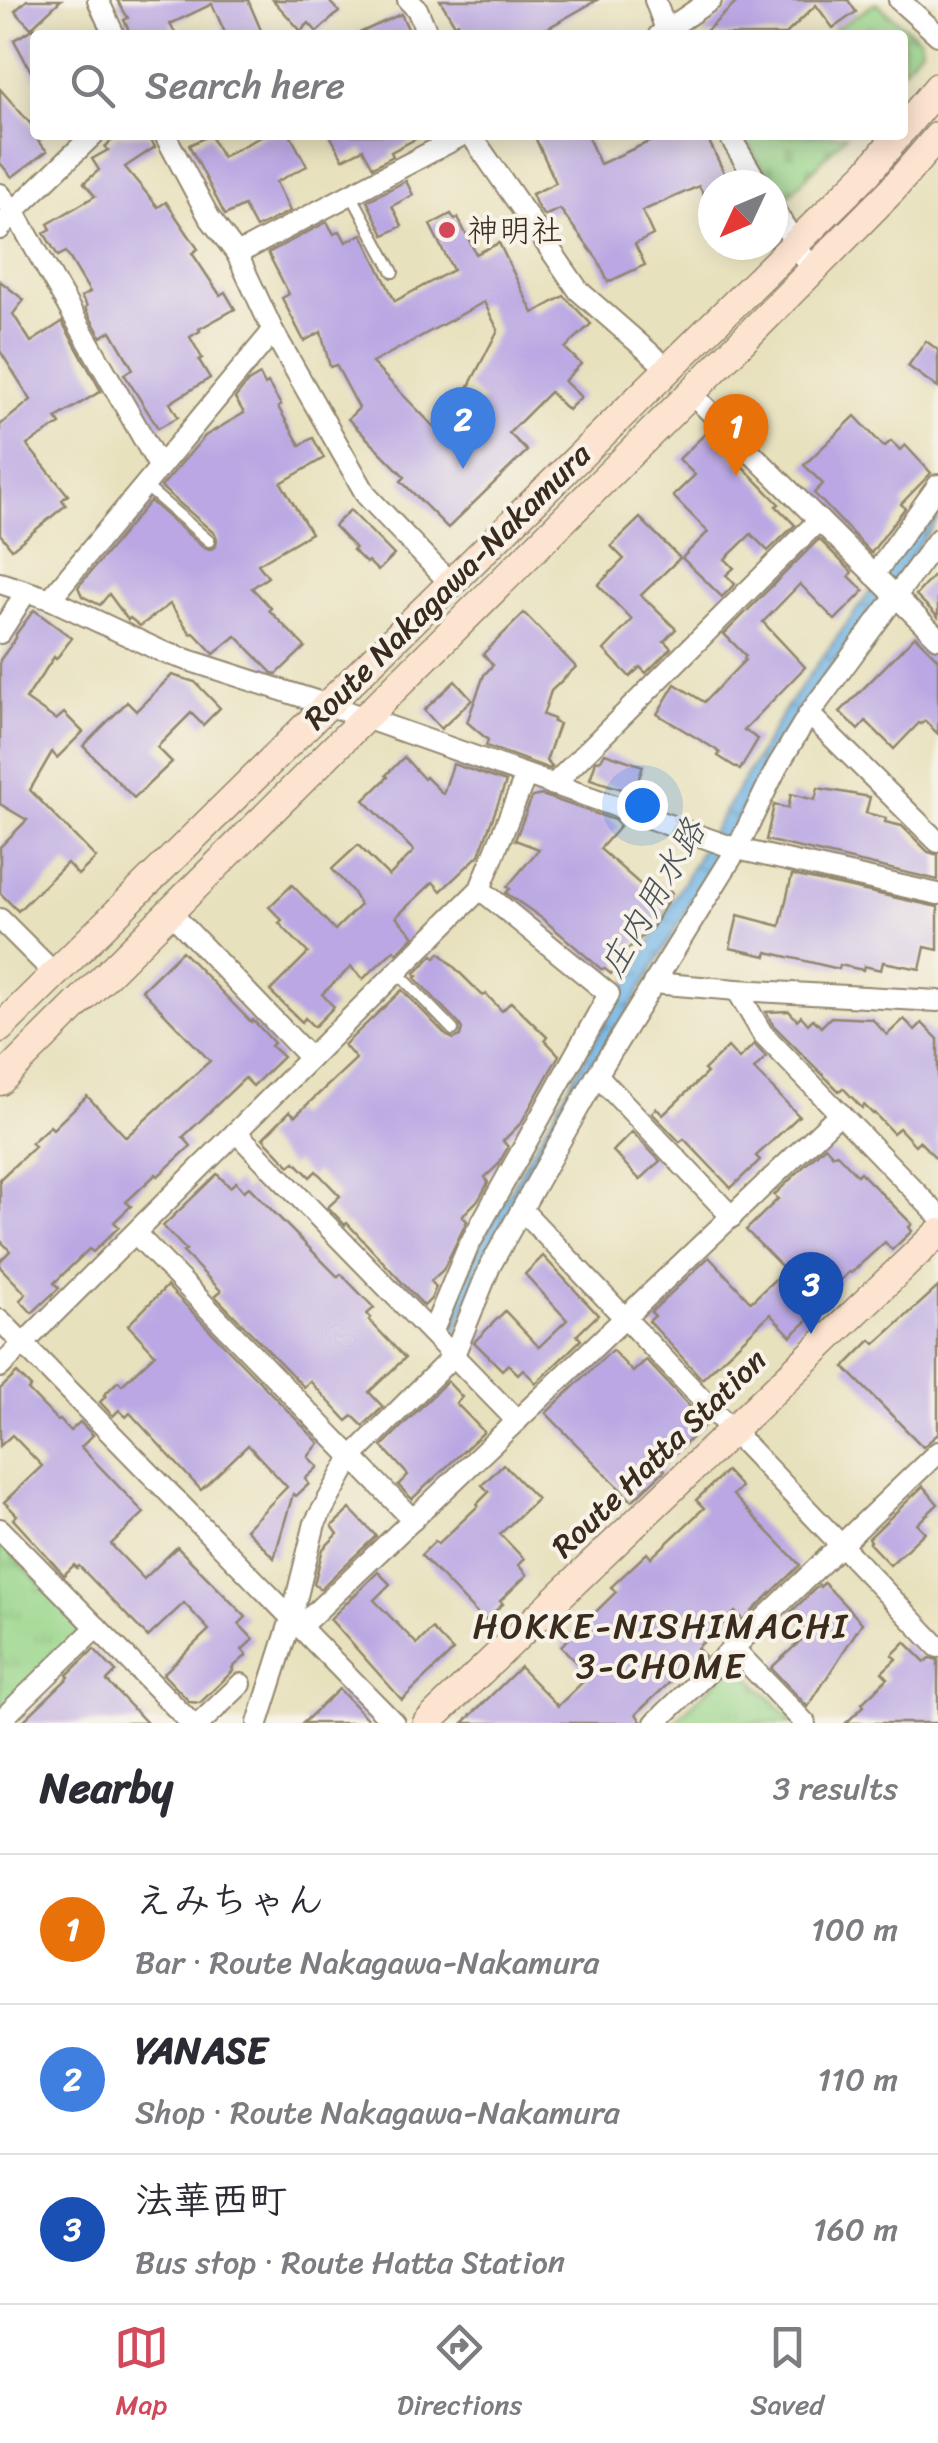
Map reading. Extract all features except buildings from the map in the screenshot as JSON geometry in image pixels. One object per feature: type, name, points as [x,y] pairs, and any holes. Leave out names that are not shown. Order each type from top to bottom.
[{"type":"main road","name":"Route Nakagawa-Nakamura","points":[[908,123],[938,87]]},
{"type":"main road","name":"Route Nakagawa-Nakamura","points":[[0,1028],[868,172],[894,140]]},
{"type":"main road","name":"Route Nakagawa-Nakamura","points":[[0,1081],[892,190],[932,155]]},
{"type":"main road","name":"Route Hatta Station","points":[[427,1723],[938,1233]]},
{"type":"street","points":[[98,0],[112,30]]},
{"type":"street","points":[[408,0],[418,10],[426,30]]},
{"type":"street","points":[[654,0],[663,30]]},
{"type":"street","points":[[670,30],[711,0]]},
{"type":"street","points":[[899,0],[938,35]]},
{"type":"street","points":[[0,229],[87,140]]},
{"type":"street","points":[[168,140],[210,217],[237,254],[273,331],[367,496],[450,584]]},
{"type":"street","points":[[237,254],[457,140]]},
{"type":"street","points":[[471,140],[579,291],[668,368]]},
{"type":"street","points":[[732,140],[750,170]]},
{"type":"street","points":[[0,194],[14,211],[159,466]]},
{"type":"street","points":[[788,233],[812,270]]},
{"type":"street","points":[[50,599],[273,331]]},
{"type":"street","points":[[691,392],[938,638]]},
{"type":"street","points":[[258,1723],[297,1621],[316,1524],[352,1457],[454,1355],[490,1266],[597,1075],[885,585],[938,484]]},
{"type":"street","points":[[554,785],[820,520]]},
{"type":"street","points":[[885,585],[938,539]]},
{"type":"street","points":[[0,584],[50,599],[163,652],[328,705],[732,847],[938,894]]},
{"type":"street","points":[[0,633],[26,592]]},
{"type":"street","points":[[809,714],[938,842]]},
{"type":"street","points":[[0,1368],[480,889],[526,775]]},
{"type":"street","points":[[432,1333],[468,1248],[609,994],[480,889]]},
{"type":"street","points":[[170,912],[310,1058]]},
{"type":"street","points":[[0,920],[54,974]]},
{"type":"street","points":[[653,983],[938,1001]]},
{"type":"street","points":[[737,990],[762,1033],[938,1215]]},
{"type":"street","points":[[597,1075],[732,1218]]},
{"type":"street","points":[[297,1621],[413,1520],[840,1113]]},
{"type":"street","points":[[236,1132],[518,1421]]},
{"type":"street","points":[[522,1210],[938,1648]]},
{"type":"street","points":[[135,1233],[413,1520]]},
{"type":"street","points":[[0,1320],[394,1723]]},
{"type":"street","points":[[655,1723],[936,1457]]},
{"type":"street","points":[[0,1529],[190,1723]]},
{"type":"street","points":[[0,1721],[97,1627]]},
{"type":"street","points":[[733,1648],[805,1723]]},
{"type":"street","points":[[200,1723],[241,1684]]},
{"type":"lane","points":[[351,194],[392,272]]},
{"type":"lane","points":[[144,485],[209,541]]},
{"type":"lane","points":[[397,972],[453,1030]]},
{"type":"green space","points":[[876,3],[920,39],[921,48],[908,63],[908,30],[834,30]]},
{"type":"green space","points":[[745,140],[841,140],[788,196],[788,170],[763,170]]},
{"type":"green space","points":[[0,1542],[78,1622],[77,1637],[0,1710]]},
{"type":"green space","points":[[729,1669],[742,1669],[794,1723],[673,1723]]},
{"type":"water","points":[[938,498],[938,519],[768,759],[729,837],[485,1259],[454,1338],[444,1329],[473,1256],[701,851],[788,705]]},
{"type":"place","name":"神明社","points":[[447,230]]},
{"type":"place","name":"YANASE","points":[[463,469]]},
{"type":"place","name":"えみちゃん","points":[[736,476]]},
{"type":"place","name":"法華西町","points":[[811,1334]]},
{"type":"district","name":"HOKKE-NISHIMACHI 3-CHOME","points":[[661,1646]]},
{"type":"water label","name":"庄内用水路","points":[[652,898]]}]
